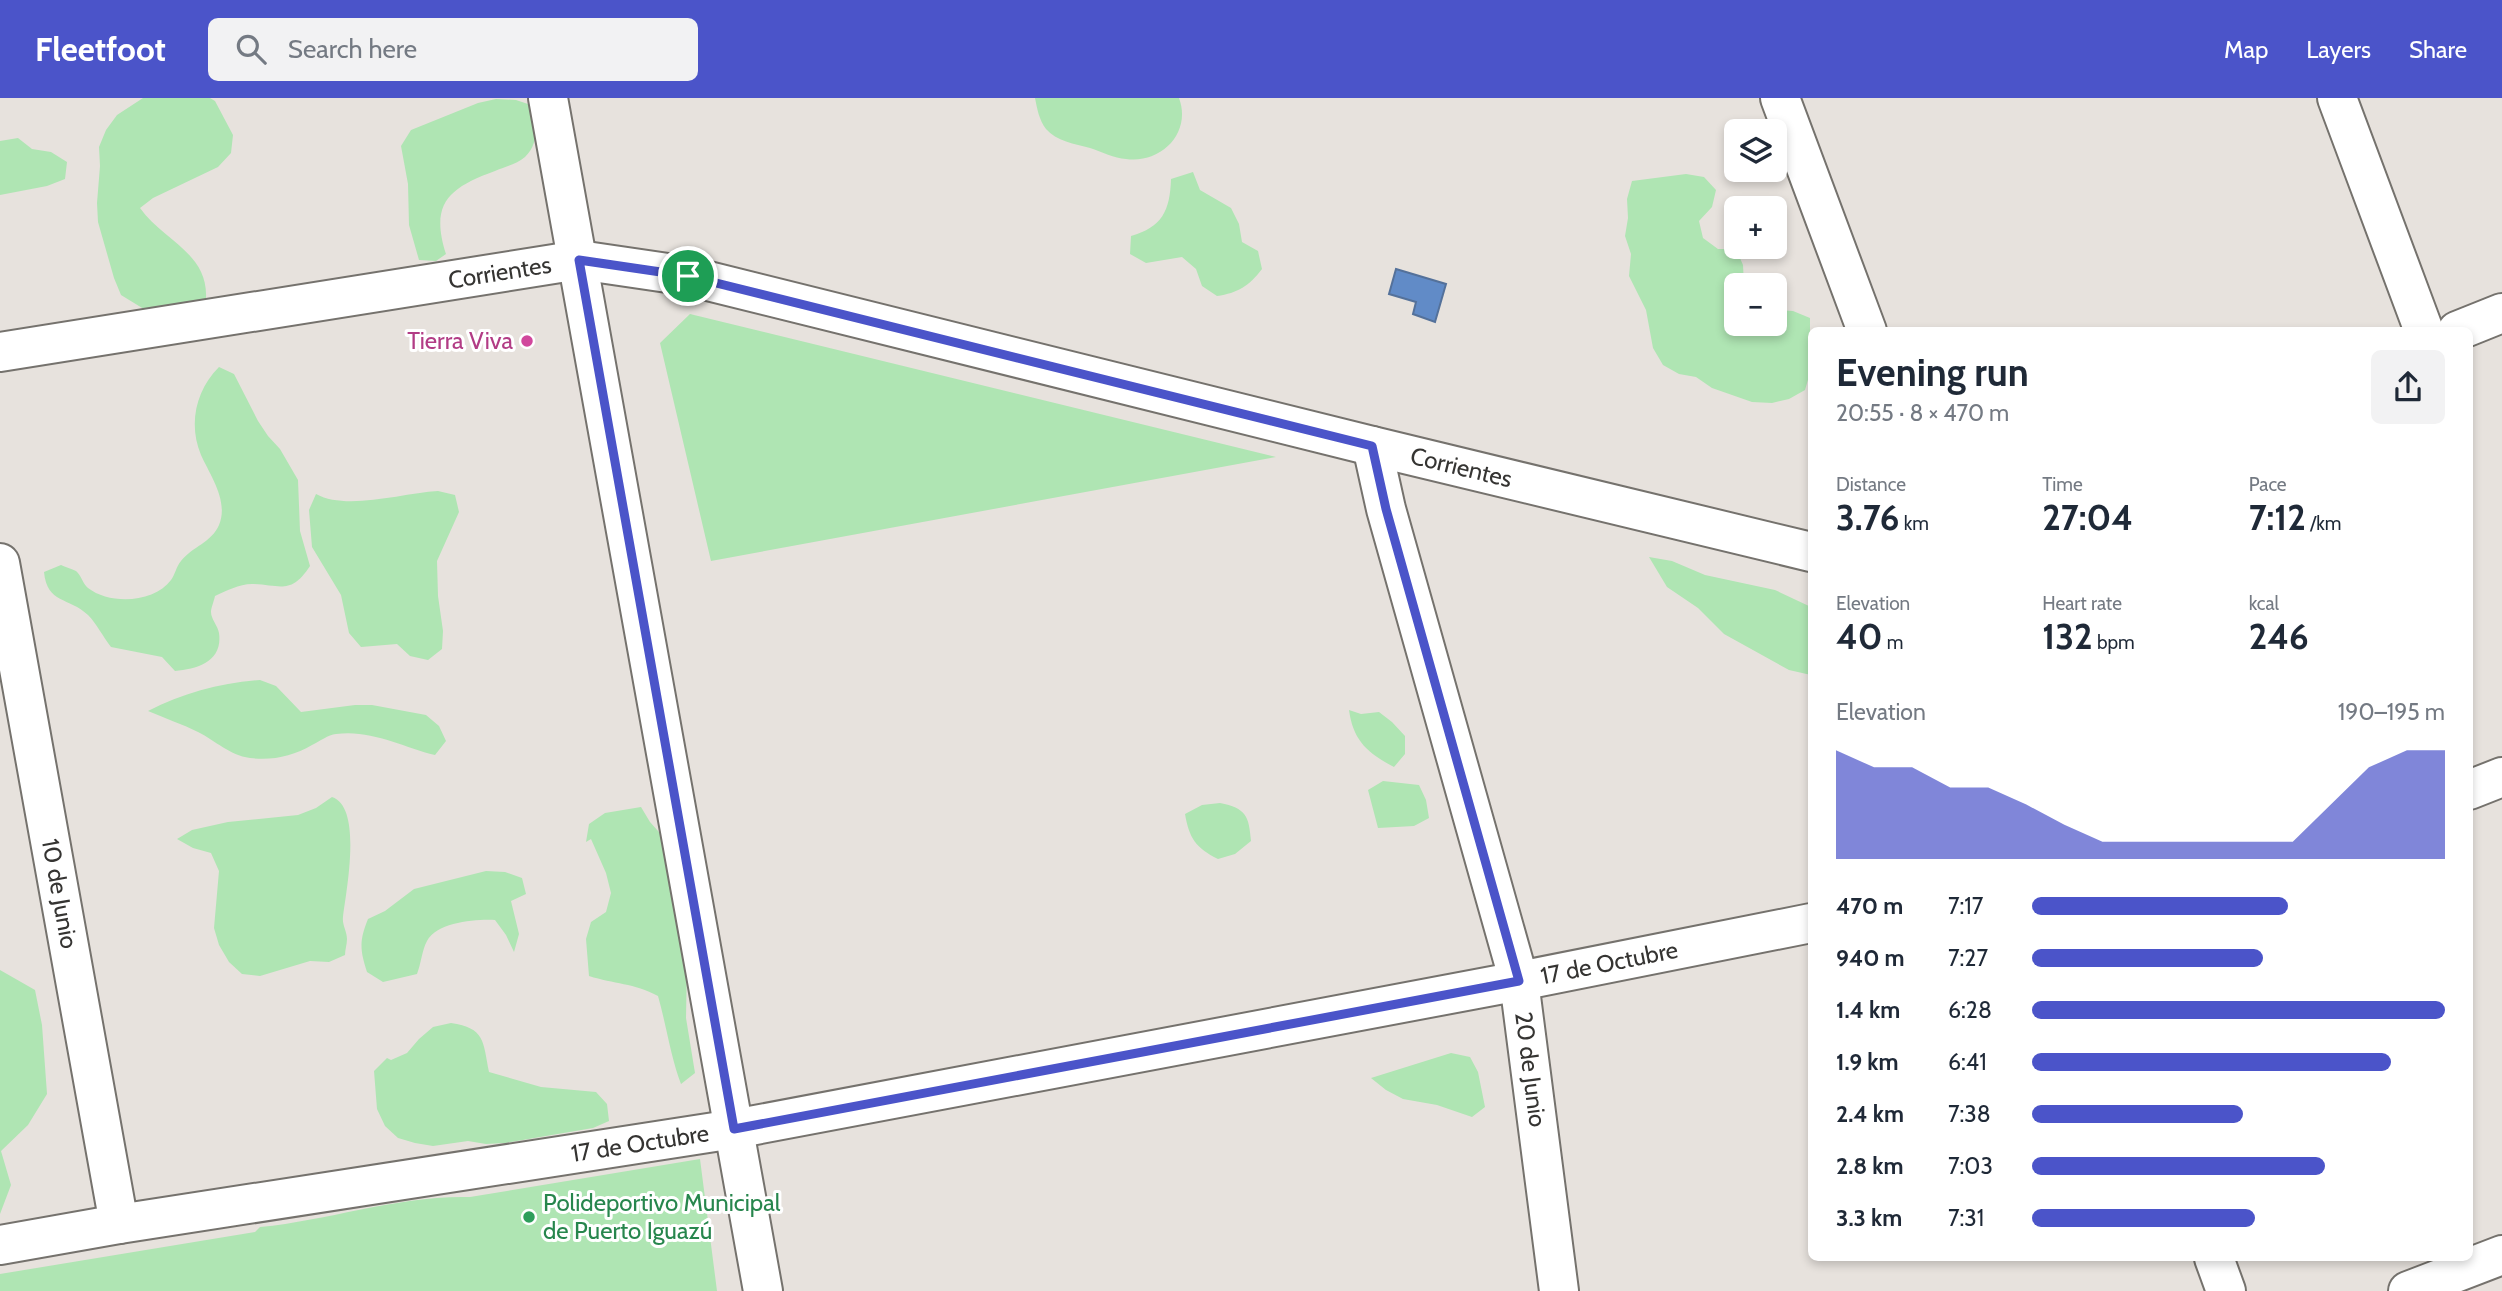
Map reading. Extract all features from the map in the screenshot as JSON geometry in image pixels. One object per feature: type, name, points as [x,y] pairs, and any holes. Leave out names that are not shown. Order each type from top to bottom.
[{"type":"street","points":[[548,98],[763,1291]]},
{"type":"street","points":[[1780,98],[1866,327]]},
{"type":"street","points":[[2337,98],[2423,327]]},
{"type":"street","name":"Corrientes","points":[[0,352],[579,260],[688,276],[1808,551]]},
{"type":"street","points":[[2468,327],[2502,313]]},
{"type":"street","name":"20 de Junio","points":[[1372,446],[1386,509],[1519,981],[1559,1291]]},
{"type":"street","name":"10 de Junio","points":[[0,563],[119,1224]]},
{"type":"street","points":[[2473,788],[2502,777]]},
{"type":"street","name":"17 de Octubre","points":[[0,1245],[119,1224],[734,1129],[1808,924]]},
{"type":"street","points":[[2408,1291],[2502,1255]]},
{"type":"street","points":[[2215,1261],[2226,1291]]},
{"type":"green space","points":[[143,98],[210,98],[215,101],[233,135],[231,153],[218,167],[153,198],[140,208],[195,262],[206,290],[205,308],[152,314],[121,295],[114,278],[98,222],[99,147],[106,130],[117,115]]},
{"type":"green space","points":[[1035,98],[1179,98],[1181,123],[1177,134],[1162,151],[1139,159],[1122,158],[1066,142],[1050,133],[1042,122]]},
{"type":"green space","points":[[496,99],[516,100],[534,106],[536,126],[533,146],[518,162],[465,184],[447,200],[440,222],[446,254],[436,261],[419,260],[409,225],[408,184],[401,146],[411,130],[478,103]]},
{"type":"green space","points":[[18,138],[32,149],[51,152],[67,162],[65,179],[47,186],[0,195],[0,141]]},
{"type":"green space","points":[[1193,172],[1200,190],[1231,208],[1239,224],[1242,242],[1258,251],[1262,269],[1237,291],[1217,296],[1202,286],[1196,269],[1182,257],[1146,263],[1130,254],[1131,236],[1150,228],[1166,209],[1171,179]]},
{"type":"green space","points":[[1686,174],[1704,177],[1716,190],[1712,207],[1699,221],[1703,238],[1718,249],[1724,249],[1724,259],[1740,259],[1743,265],[1743,273],[1724,273],[1724,336],[1787,336],[1787,311],[1810,318],[1808,380],[1805,390],[1789,399],[1772,403],[1752,402],[1712,388],[1696,377],[1679,374],[1663,365],[1653,348],[1646,310],[1629,276],[1631,254],[1625,236],[1627,199],[1632,181]]},
{"type":"green space","points":[[690,314],[1276,457],[711,561],[660,343]]},
{"type":"green space","points":[[219,367],[234,374],[258,421],[280,449],[298,480],[300,531],[310,566],[291,585],[247,584],[215,596],[211,612],[219,633],[217,650],[207,662],[175,671],[162,657],[111,647],[88,615],[49,590],[44,572],[61,565],[76,571],[86,586],[97,593],[119,599],[143,597],[163,588],[171,580],[179,563],[212,536],[219,525],[222,507],[217,488],[197,443],[195,420],[200,397]]},
{"type":"green space","points":[[438,491],[455,495],[459,512],[437,561],[442,649],[428,660],[410,656],[397,644],[361,647],[349,633],[341,595],[312,547],[309,510],[316,494],[329,499],[359,501]]},
{"type":"green space","points":[[1649,557],[1672,561],[1705,575],[1775,590],[1808,606],[1808,674],[1789,670],[1724,634],[1698,608],[1667,587]]},
{"type":"green space","points":[[260,680],[276,686],[301,712],[372,705],[426,715],[439,726],[446,741],[435,755],[374,736],[336,734],[290,755],[266,759],[250,758],[236,754],[198,732],[148,711],[202,690]]},
{"type":"green space","points":[[1349,710],[1361,714],[1379,712],[1405,736],[1405,754],[1394,767],[1369,751],[1358,738]]},
{"type":"green space","points":[[1383,781],[1419,785],[1426,800],[1429,818],[1414,826],[1378,828],[1368,790]]},
{"type":"green space","points":[[332,797],[341,804],[347,816],[350,833],[349,871],[343,917],[347,939],[345,955],[329,962],[310,961],[260,976],[242,974],[229,962],[219,945],[214,928],[219,871],[211,853],[193,848],[177,839],[192,830],[228,822],[298,815],[316,808]]},
{"type":"green space","points":[[1220,803],[1236,808],[1244,814],[1251,841],[1235,854],[1218,859],[1204,851],[1195,841],[1185,814],[1202,805]]},
{"type":"green space","points":[[641,807],[650,822],[675,850],[687,962],[686,1018],[695,1073],[681,1084],[658,996],[632,986],[589,976],[586,939],[591,922],[606,912],[611,893],[606,873],[591,839],[586,842],[589,824],[605,813]]},
{"type":"green space","points":[[486,871],[505,872],[522,878],[526,894],[511,901],[519,934],[514,952],[495,920],[468,921],[448,926],[432,935],[425,945],[417,974],[383,982],[367,972],[362,946],[368,919],[385,911],[414,889]]},
{"type":"green space","points":[[0,970],[35,990],[42,1025],[47,1094],[28,1125],[1,1151],[11,1185],[0,1214]]},
{"type":"green space","points":[[451,1023],[470,1028],[481,1038],[489,1072],[541,1087],[596,1092],[607,1104],[609,1121],[593,1128],[505,1143],[468,1141],[433,1146],[398,1138],[385,1126],[377,1109],[374,1071],[387,1058],[391,1060],[407,1053],[433,1027]]},
{"type":"green space","points":[[1451,1053],[1470,1057],[1478,1072],[1485,1107],[1472,1117],[1437,1105],[1403,1099],[1371,1078]]},
{"type":"green space","name":"Polideportivo Municipal de Puerto Iguazú","points":[[700,1159],[717,1291],[0,1291],[0,1274],[255,1232],[260,1227],[391,1204],[444,1197],[470,1197]]},
{"type":"water","points":[[1396,269],[1446,284],[1435,322],[1413,314],[1416,302],[1389,294]]},
{"type":"place","name":"Tierra Viva","points":[[527,341]]},
{"type":"place","name":"Polideportivo Municipal de Puerto Iguazú","points":[[529,1217]]},
{"type":"route","points":[[579,260],[688,276],[1372,446],[1386,509],[1519,981],[734,1129],[579,260]]}]
